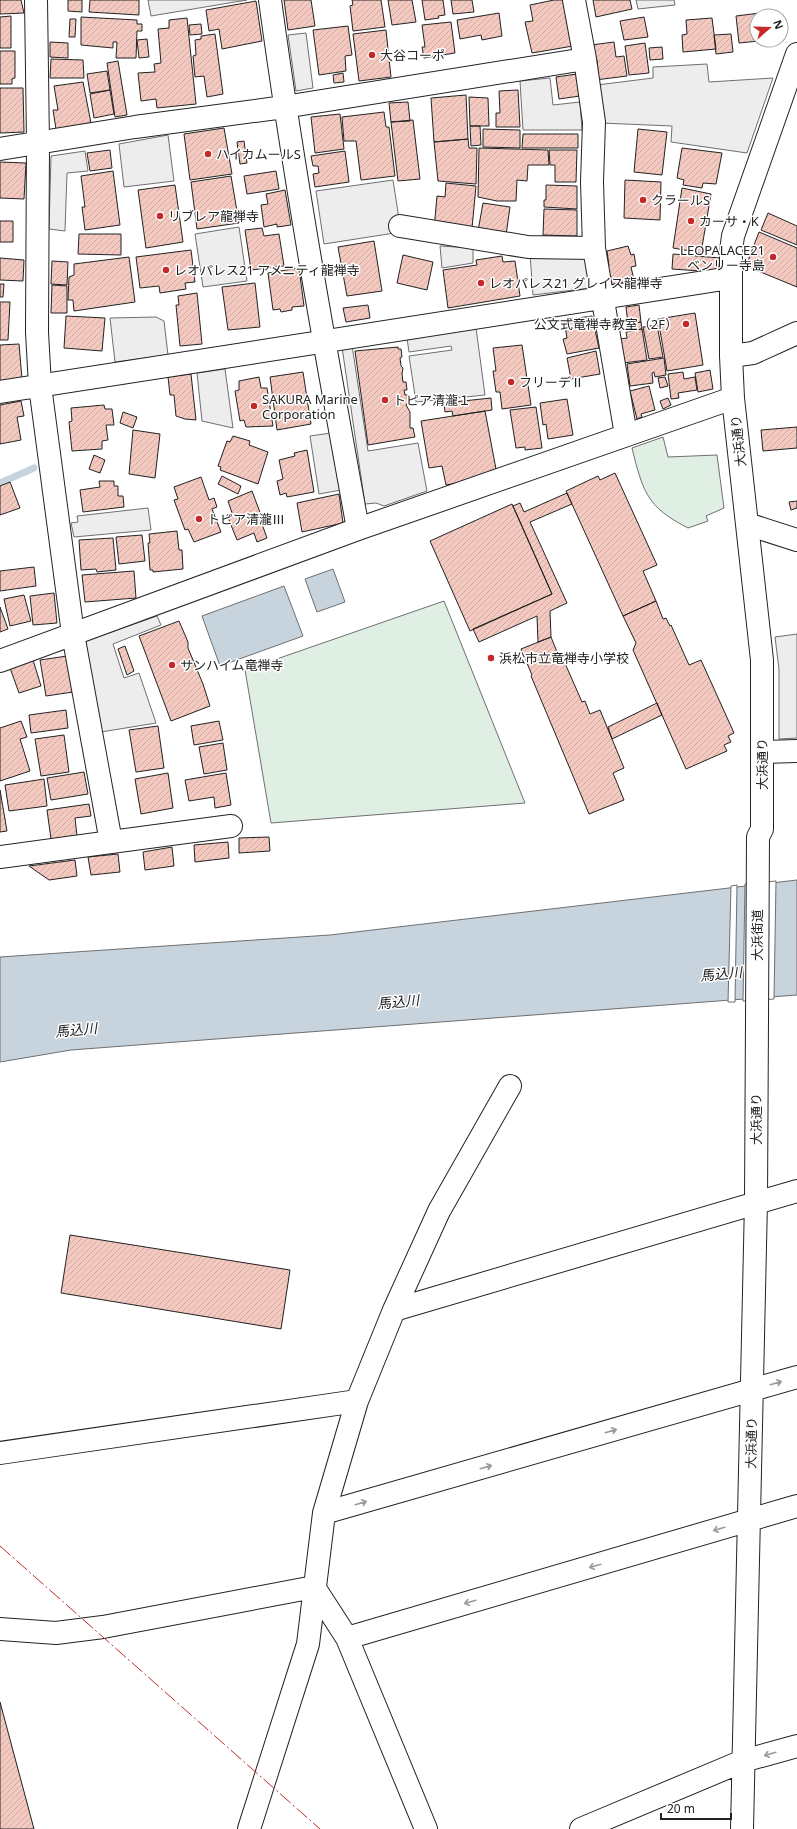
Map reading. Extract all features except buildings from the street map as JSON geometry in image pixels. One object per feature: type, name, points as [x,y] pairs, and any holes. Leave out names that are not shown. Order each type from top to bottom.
[{"type":"street","points":[[36,0],[38,143],[37,332],[40,386],[73,634],[111,842]]},
{"type":"street","points":[[270,0],[284,107],[358,529]]},
{"type":"street","points":[[574,0],[585,59],[594,122],[592,182],[594,248],[626,435]]},
{"type":"street","name":"大浜通り","points":[[758,837],[762,829],[762,660],[733,398],[730,278],[733,236],[797,54]]},
{"type":"street","points":[[0,149],[135,127],[284,107],[585,59]]},
{"type":"street","points":[[400,226],[528,247],[594,248]]},
{"type":"street","points":[[0,392],[730,278]]},
{"type":"street","points":[[731,356],[753,353],[797,333]]},
{"type":"street","points":[[0,661],[358,529],[733,398]]},
{"type":"street","points":[[747,524],[797,540]]},
{"type":"street","points":[[763,752],[797,751]]},
{"type":"street","points":[[0,857],[231,826]]},
{"type":"street","name":"大浜街道","points":[[756,1056],[758,837]]},
{"type":"street","name":"大浜通り","points":[[742,1829],[756,1202],[756,1056]]},
{"type":"street","points":[[249,1829],[308,1644],[324,1513],[356,1400],[394,1310],[439,1211],[510,1086]]},
{"type":"street","points":[[394,1310],[797,1190]]},
{"type":"street","points":[[324,1513],[797,1377]]},
{"type":"street","points":[[0,1453],[356,1400]]},
{"type":"street","points":[[347,1638],[797,1506]]},
{"type":"street","points":[[0,1629],[56,1633],[103,1627],[314,1587]]},
{"type":"street","points":[[314,1587],[347,1638],[426,1829]]},
{"type":"street","points":[[581,1829],[743,1761],[797,1746]]},
{"type":"green space","points":[[663,437],[668,457],[717,455],[724,508],[706,516],[708,521],[688,528],[663,513],[647,495],[639,475],[632,448]]},
{"type":"green space","points":[[444,601],[525,803],[271,823],[245,670]]},
{"type":"shaded area","points":[[148,0],[247,0],[151,16]]},
{"type":"shaded area","points":[[636,0],[674,0],[675,5],[638,9]]},
{"type":"shaded area","points":[[306,33],[313,88],[296,91],[288,35]]},
{"type":"shaded area","points":[[707,64],[709,82],[773,78],[747,153],[671,142],[672,126],[601,123],[597,85],[653,78],[653,67]]},
{"type":"shaded area","points":[[550,78],[553,105],[580,102],[582,130],[523,130],[520,81]]},
{"type":"shaded area","points":[[168,135],[174,181],[124,187],[119,144]]},
{"type":"shaded area","points":[[85,151],[88,171],[67,173],[65,231],[49,229],[51,156]]},
{"type":"shaded area","points":[[393,180],[401,232],[324,244],[316,191]]},
{"type":"shaded area","points":[[239,227],[247,281],[203,287],[195,234]]},
{"type":"shaded area","points":[[440,246],[473,248],[473,263],[442,268]]},
{"type":"shaded area","points":[[530,254],[588,259],[591,288],[533,295]]},
{"type":"shaded area","points":[[156,317],[164,321],[168,355],[115,362],[110,318]]},
{"type":"shaded area","points":[[476,328],[485,395],[416,402],[409,356],[452,350],[451,346],[409,352],[407,338]]},
{"type":"shaded area","points":[[352,345],[368,451],[418,443],[427,491],[384,506],[376,503],[365,504],[342,347]]},
{"type":"shaded area","points":[[225,369],[233,428],[202,421],[197,373]]},
{"type":"shaded area","points":[[331,433],[341,490],[319,494],[310,436]]},
{"type":"shaded area","points":[[148,508],[151,530],[74,537],[71,523],[78,522],[77,516]]},
{"type":"shaded area","points":[[157,616],[161,625],[113,644],[124,678],[139,673],[156,723],[101,732],[85,648],[85,641]]},
{"type":"shaded area","points":[[797,634],[797,738],[779,739],[779,669],[775,637]]},
{"type":"water","points":[[333,569],[345,602],[317,612],[305,579]]},
{"type":"water","points":[[284,586],[303,636],[220,666],[202,616]]},
{"type":"water","name":"馬込川","points":[[797,880],[797,995],[71,1050],[0,1062],[0,957],[330,935]]},
{"type":"pier","points":[[776,881],[774,999],[743,1001],[745,884]]},
{"type":"pier","points":[[737,885],[735,1002],[728,1002],[731,886]]},
{"type":"waterway","points":[[0,483],[34,468]]},
{"type":"power","points":[[0,1546],[320,1829]]},
{"type":"place","name":"大谷コーポ","points":[[372,55]]},
{"type":"place","name":"ハイカムールS","points":[[208,154]]},
{"type":"place","name":"クラールS","points":[[643,200]]},
{"type":"place","name":"リブレア龍禅寺","points":[[160,216]]},
{"type":"place","name":"カーサ・K","points":[[691,221]]},
{"type":"place","name":"LEOPALACE21 ベンリー寺島","points":[[773,257]]},
{"type":"place","name":"レオパレス21 アメニティ龍禅寺","points":[[166,270]]},
{"type":"place","name":"レオパレス21 グレイス龍禅寺","points":[[481,283]]},
{"type":"place","name":"公文式竜禅寺教室（2F）","points":[[686,324]]},
{"type":"place","name":"フリーデⅡ","points":[[511,382]]},
{"type":"place","name":"トピア清瀧１","points":[[385,400]]},
{"type":"place","name":"SAKURA Marine Corporation","points":[[254,406]]},
{"type":"place","name":"トピア清瀧Ⅲ","points":[[199,519]]},
{"type":"place","name":"浜松市立竜禅寺小学校","points":[[491,658]]},
{"type":"place","name":"サンハイム竜禅寺","points":[[172,665]]}]
